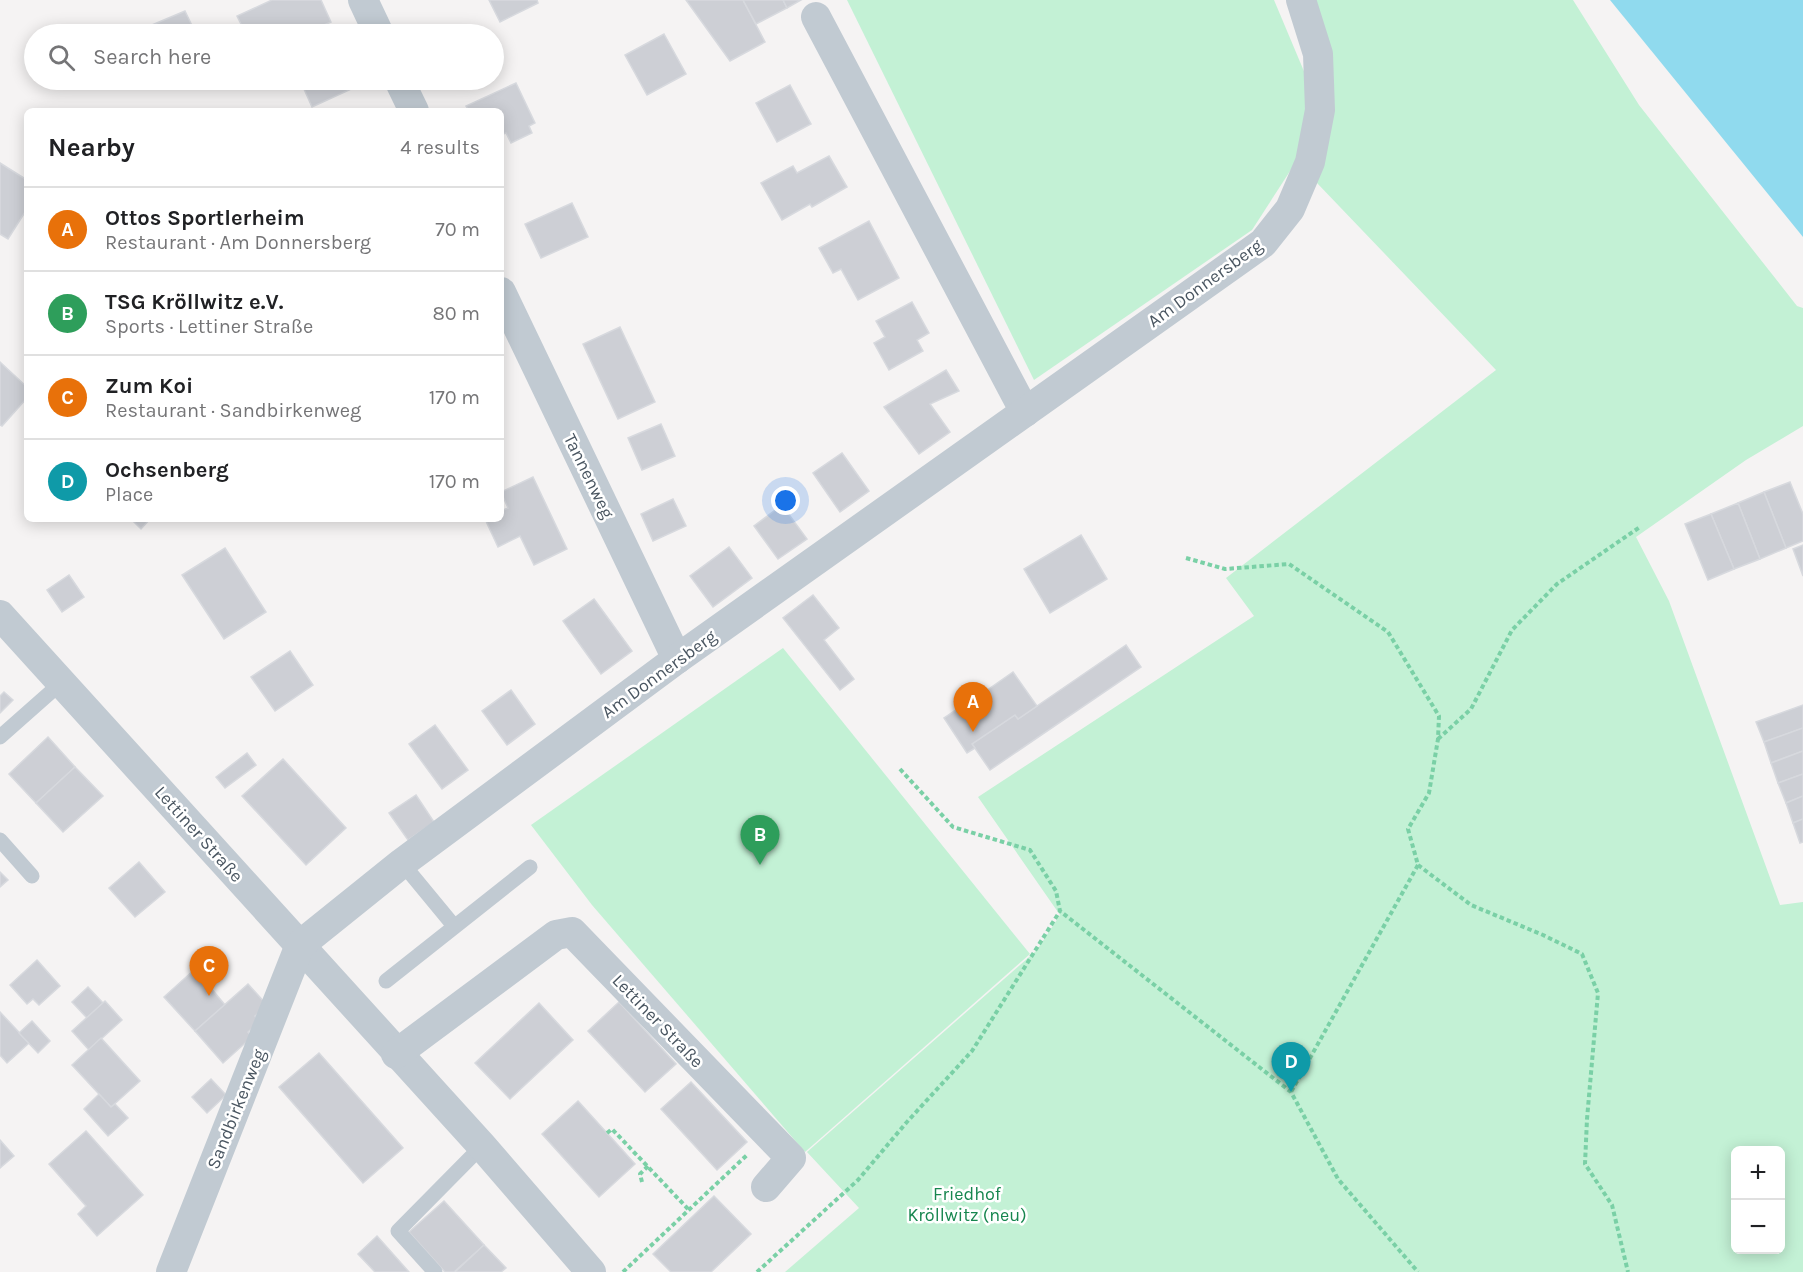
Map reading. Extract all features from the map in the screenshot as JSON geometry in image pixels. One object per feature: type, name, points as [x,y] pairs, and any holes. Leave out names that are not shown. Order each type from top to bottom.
[{"type":"street","points":[[363,0],[374,24]]},
{"type":"street","name":"Am Donnersberg","points":[[300,945],[402,863],[677,659],[1263,243],[1290,209],[1310,162],[1320,110],[1318,54],[1301,0]]},
{"type":"street","points":[[816,17],[1025,412]]},
{"type":"street","points":[[404,90],[413,108]]},
{"type":"street","name":"Tannenweg","points":[[504,298],[677,659]]},
{"type":"street","name":"Lettiner Straße","points":[[0,615],[396,1054],[482,1146],[591,1272]]},
{"type":"street","name":"Lettiner Straße","points":[[396,1054],[556,935],[572,932],[791,1158],[766,1187]]},
{"type":"street","name":"Sandbirkenweg","points":[[171,1272],[300,945]]},
{"type":"lane","points":[[0,737],[61,683]]},
{"type":"lane","points":[[0,840],[32,876]]},
{"type":"lane","points":[[402,863],[454,926]]},
{"type":"lane","points":[[386,981],[530,867]]},
{"type":"lane","points":[[435,1272],[398,1231],[482,1146]]},
{"type":"path","points":[[1438,740],[1471,709],[1512,630],[1557,584],[1640,527]]},
{"type":"path","points":[[1186,558],[1225,569],[1289,564],[1388,632],[1439,716],[1438,740],[1429,793],[1408,829],[1418,865],[1471,905],[1582,954],[1598,993],[1585,1164],[1612,1205],[1628,1272]]},
{"type":"path","points":[[900,769],[953,827],[1030,850],[1056,891],[1060,911],[1291,1092],[1338,1179],[1418,1272]]},
{"type":"path","points":[[1291,1092],[1418,865]]},
{"type":"path","points":[[757,1272],[858,1180],[972,1051],[1060,911]]},
{"type":"path","points":[[607,1133],[612,1129],[688,1209]]},
{"type":"path","points":[[623,1272],[768,1135]]},
{"type":"path","points":[[642,1182],[640,1174],[648,1166]]},
{"type":"green space","points":[[847,0],[1274,0],[1311,88],[1303,151],[1252,230],[1034,380]]},
{"type":"green space","name":"Friedhof Kröllwitz (neu)","points":[[1311,0],[1573,0],[1639,105],[1797,306],[1803,308],[1803,426],[1746,460],[1636,537],[1669,601],[1780,905],[1803,902],[1803,1272],[785,1272],[859,1208],[807,1152],[1037,950],[1060,915],[978,797],[1254,616],[1226,578],[1496,370],[1317,183]]},
{"type":"green space","points":[[783,648],[1030,954],[805,1152],[592,905],[531,825]]},
{"type":"water","points":[[1610,0],[1803,0],[1803,237]]},
{"type":"building","points":[[272,0],[321,0],[331,22],[326,24],[241,24],[237,16]]},
{"type":"building","points":[[489,0],[537,0],[538,3],[500,22]]},
{"type":"building","points":[[686,0],[743,0],[765,42],[730,61]]},
{"type":"building","points":[[743,0],[783,0],[787,8],[756,24]]},
{"type":"building","points":[[783,0],[801,0],[787,8]]},
{"type":"building","points":[[185,11],[191,24],[154,24]]},
{"type":"building","points":[[664,34],[686,74],[647,95],[625,55]]},
{"type":"building","points":[[516,83],[535,123],[529,126],[532,133],[511,143],[506,133],[504,134],[504,108],[467,108],[466,106]]},
{"type":"building","points":[[790,85],[811,124],[777,142],[756,103]]},
{"type":"building","points":[[304,90],[349,90],[312,107]]},
{"type":"building","points":[[829,156],[847,187],[812,207],[810,204],[782,220],[761,183],[793,166],[797,173]]},
{"type":"building","points":[[0,163],[24,178],[24,214],[8,239],[0,234]]},
{"type":"building","points":[[572,203],[588,237],[541,258],[525,224]]},
{"type":"building","points":[[869,221],[899,278],[858,300],[841,269],[833,273],[819,248]]},
{"type":"building","points":[[912,302],[929,333],[917,340],[923,351],[889,370],[874,343],[885,337],[876,321]]},
{"type":"building","points":[[620,327],[655,402],[618,419],[583,344]]},
{"type":"building","points":[[0,362],[24,384],[24,401],[2,426],[0,425]]},
{"type":"building","points":[[946,370],[959,391],[930,404],[950,432],[919,454],[884,407]]},
{"type":"building","points":[[661,424],[675,456],[642,470],[628,438]]},
{"type":"building","points":[[842,453],[869,491],[840,512],[813,473]]},
{"type":"building","points":[[533,477],[567,549],[534,565],[520,536],[498,547],[486,522],[504,522],[504,510],[508,508],[504,499],[504,491]]},
{"type":"building","points":[[1790,482],[1803,514],[1803,541],[1786,548],[1764,492]]},
{"type":"building","points":[[1764,492],[1786,548],[1760,559],[1738,503]]},
{"type":"building","points":[[673,499],[686,526],[653,541],[641,514]]},
{"type":"building","points":[[1738,503],[1760,559],[1734,569],[1711,514]]},
{"type":"building","points":[[782,505],[807,539],[778,559],[754,526]]},
{"type":"building","points":[[1711,514],[1734,569],[1708,580],[1685,524]]},
{"type":"building","points":[[134,522],[147,522],[141,529]]},
{"type":"building","points":[[1081,535],[1107,579],[1050,613],[1024,569]]},
{"type":"building","points":[[1803,545],[1803,576],[1793,549]]},
{"type":"building","points":[[729,547],[752,578],[713,607],[690,576]]},
{"type":"building","points":[[225,548],[266,612],[224,639],[182,575]]},
{"type":"building","points":[[69,575],[84,597],[62,612],[47,590]]},
{"type":"building","points":[[813,595],[839,628],[824,640],[854,679],[840,690],[783,618]]},
{"type":"building","points":[[594,599],[632,651],[601,674],[563,621]]},
{"type":"building","points":[[1126,645],[1141,667],[990,770],[972,744],[1015,715],[1018,719]]},
{"type":"building","points":[[290,651],[313,685],[275,711],[251,677]]},
{"type":"building","points":[[1013,672],[1037,706],[1018,719],[1015,715],[972,744],[975,748],[967,753],[944,718],[966,703],[961,696],[974,687],[980,695]]},
{"type":"building","points":[[511,690],[535,724],[507,745],[482,711]]},
{"type":"building","points":[[4,692],[13,700],[0,713],[0,696]]},
{"type":"building","points":[[1803,705],[1803,728],[1764,742],[1756,722]]},
{"type":"building","points":[[435,725],[468,770],[442,789],[409,744]]},
{"type":"building","points":[[1803,728],[1803,751],[1771,763],[1764,742]]},
{"type":"building","points":[[48,737],[75,767],[36,803],[9,774]]},
{"type":"building","points":[[1803,751],[1803,774],[1778,783],[1771,763]]},
{"type":"building","points":[[247,753],[256,765],[225,788],[216,777]]},
{"type":"building","points":[[283,759],[346,828],[306,865],[242,796]]},
{"type":"building","points":[[75,767],[103,796],[63,832],[36,803]]},
{"type":"building","points":[[1803,774],[1803,796],[1786,803],[1778,783]]},
{"type":"building","points":[[416,795],[434,822],[408,840],[389,813]]},
{"type":"building","points":[[1803,796],[1803,819],[1793,823],[1786,803]]},
{"type":"building","points":[[1803,819],[1803,842],[1800,843],[1793,823]]},
{"type":"building","points":[[139,862],[165,892],[135,917],[109,888]]},
{"type":"building","points":[[0,872],[8,880],[0,887]]},
{"type":"building","points":[[37,960],[60,986],[39,1005],[33,999],[27,1004],[10,985]]},
{"type":"building","points":[[195,969],[225,1005],[195,1031],[164,997]]},
{"type":"building","points":[[248,984],[267,1005],[255,1016],[259,1022],[248,1032],[252,1037],[223,1063],[195,1031]]},
{"type":"building","points":[[88,987],[103,1003],[87,1018],[72,1002]]},
{"type":"building","points":[[105,1001],[122,1020],[89,1050],[72,1031]]},
{"type":"building","points":[[619,1002],[676,1064],[645,1092],[588,1031]]},
{"type":"building","points":[[539,1003],[573,1040],[510,1099],[475,1063]]},
{"type":"building","points":[[0,1012],[29,1043],[7,1063],[0,1055]]},
{"type":"building","points":[[32,1021],[50,1041],[38,1053],[19,1033]]},
{"type":"building","points":[[101,1038],[140,1081],[111,1107],[72,1065]]},
{"type":"building","points":[[319,1053],[403,1148],[363,1183],[279,1087]]},
{"type":"building","points":[[211,1079],[226,1095],[207,1113],[192,1097]]},
{"type":"building","points":[[691,1082],[747,1142],[717,1170],[661,1109]]},
{"type":"building","points":[[99,1094],[111,1107],[115,1104],[128,1118],[108,1136],[84,1109]]},
{"type":"building","points":[[578,1101],[635,1164],[599,1197],[542,1134]]},
{"type":"building","points":[[86,1131],[143,1195],[97,1236],[78,1214],[86,1206],[49,1164]]},
{"type":"building","points":[[0,1140],[14,1156],[0,1168]]},
{"type":"building","points":[[714,1196],[751,1234],[711,1272],[671,1272],[653,1254]]},
{"type":"building","points":[[444,1201],[484,1245],[454,1272],[445,1272],[409,1232]]},
{"type":"building","points":[[377,1236],[409,1272],[375,1272],[358,1254]]},
{"type":"building","points":[[484,1245],[506,1268],[501,1272],[456,1271]]},
{"type":"place","name":"Ottos Sportlerheim","points":[[973,732]]},
{"type":"place","name":"TSG Kröllwitz e.V.","points":[[760,865]]},
{"type":"place","name":"Zum Koi","points":[[209,996]]},
{"type":"place","name":"Ochsenberg","points":[[1291,1092]]}]
